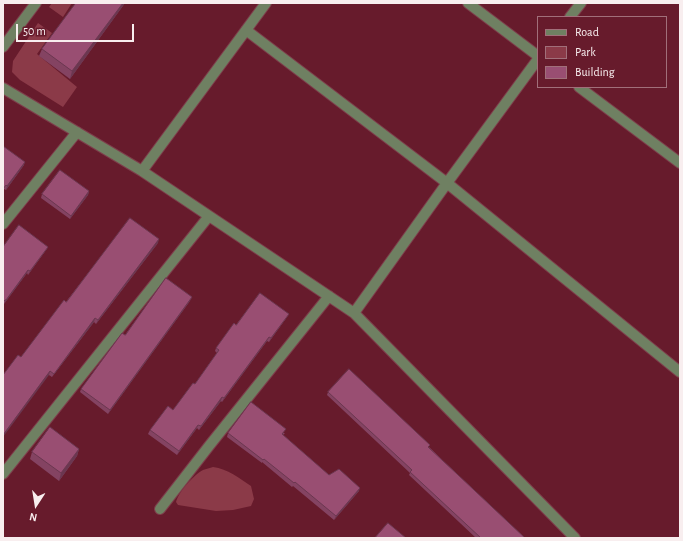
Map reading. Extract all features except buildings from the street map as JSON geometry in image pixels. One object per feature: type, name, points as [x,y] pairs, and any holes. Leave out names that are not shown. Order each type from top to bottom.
[{"type":"street","points":[[3,47],[36,3]]},
{"type":"street","points":[[142,171],[266,3]]},
{"type":"street","points":[[468,3],[537,55]]},
{"type":"street","points":[[571,16],[580,3]]},
{"type":"street","points":[[246,30],[447,183],[680,372]]},
{"type":"street","points":[[354,312],[537,60]]},
{"type":"street","points":[[3,88],[142,171],[354,312],[575,538]]},
{"type":"street","points":[[580,88],[680,163]]},
{"type":"street","points":[[3,224],[77,132]]},
{"type":"street","points":[[3,474],[209,216]]},
{"type":"street","points":[[160,509],[329,296]]},
{"type":"green space","points":[[52,3],[72,3],[63,17],[49,7]]},
{"type":"green space","points":[[38,23],[52,33],[37,54],[77,87],[63,107],[20,80],[12,72],[13,61]]},
{"type":"green space","points":[[213,467],[238,477],[251,486],[254,499],[251,506],[233,510],[216,511],[178,505],[176,502],[180,493],[187,484],[203,470]]}]
